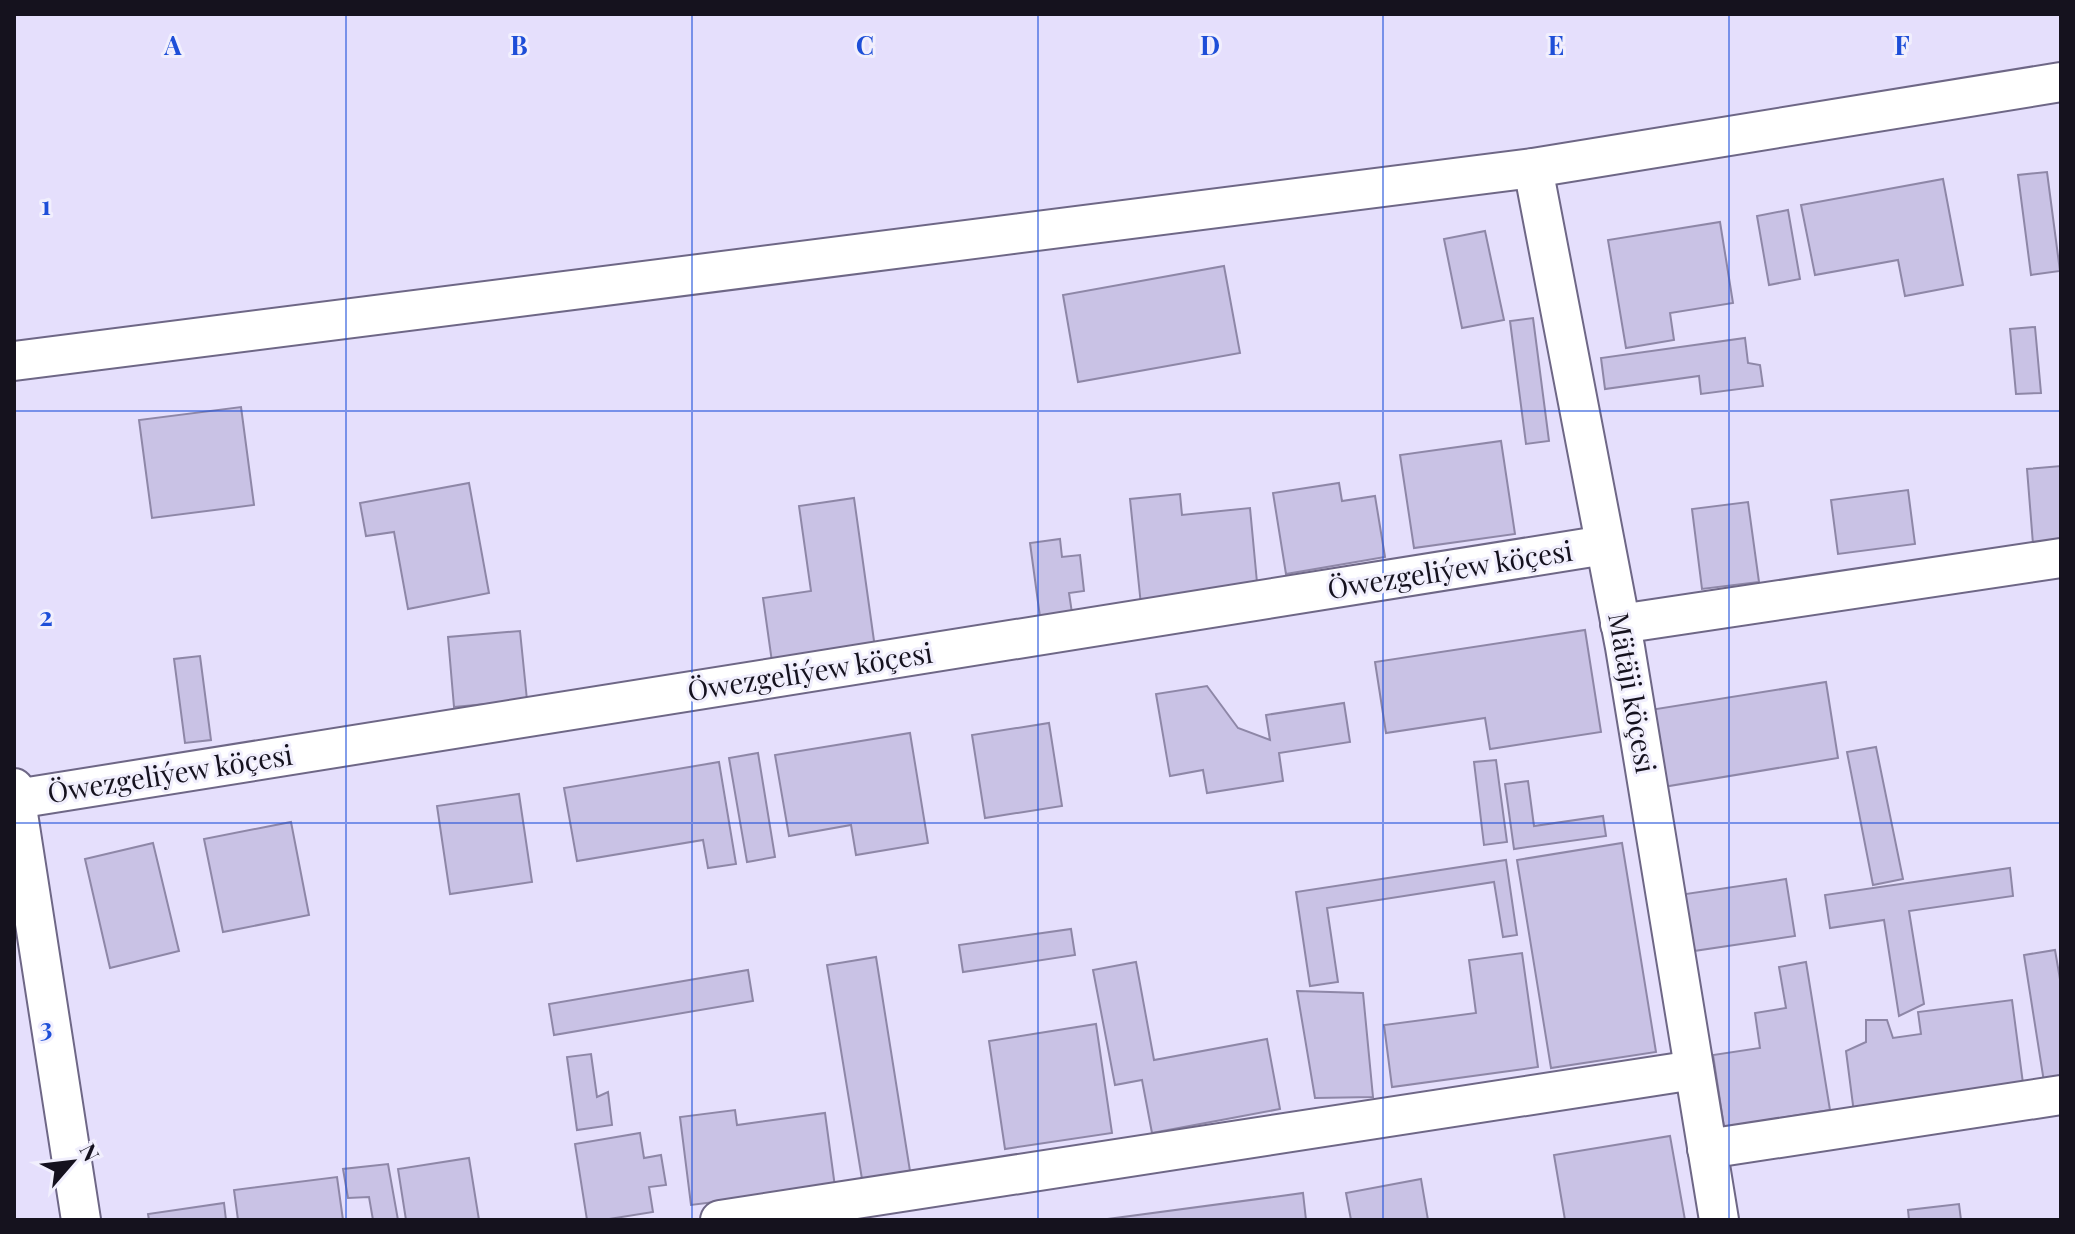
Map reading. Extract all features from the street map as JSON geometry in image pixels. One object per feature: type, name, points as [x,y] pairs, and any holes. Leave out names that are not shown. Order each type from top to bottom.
[{"type":"street","points":[[14,361],[1533,168],[2061,82]]},
{"type":"street","name":"Mätäji köçesi","points":[[1533,168],[1620,624],[1719,1220]]},
{"type":"street","name":"Öwezgeliýew köçesi","points":[[15,794],[1605,545]]},
{"type":"street","points":[[1620,624],[2061,558]]},
{"type":"street","points":[[15,794],[81,1220]]},
{"type":"street","points":[[720,1220],[1694,1070]]},
{"type":"street","points":[[1707,1149],[2061,1095]]},
{"type":"building","points":[[2047,172],[2060,271],[2031,275],[2018,175]]},
{"type":"building","points":[[1943,179],[1963,285],[1905,296],[1898,260],[1815,275],[1801,205]]},
{"type":"building","points":[[1788,210],[1800,279],[1769,285],[1757,216]]},
{"type":"building","points":[[1720,222],[1733,303],[1670,313],[1674,340],[1626,348],[1608,240]]},
{"type":"building","points":[[1485,231],[1504,320],[1462,328],[1444,239]]},
{"type":"building","points":[[1224,266],[1240,353],[1078,382],[1063,295]]},
{"type":"building","points":[[1533,318],[1549,441],[1526,444],[1510,321]]},
{"type":"building","points":[[2035,327],[2041,393],[2016,394],[2010,329]]},
{"type":"building","points":[[1745,338],[1748,363],[1760,365],[1763,386],[1701,394],[1699,376],[1605,389],[1601,358]]},
{"type":"building","points":[[241,407],[254,505],[152,518],[139,420]]},
{"type":"building","points":[[1501,441],[1515,534],[1414,548],[1400,455]]},
{"type":"building","points":[[2061,466],[2061,541],[2033,544],[2027,469]]},
{"type":"building","points":[[469,483],[489,593],[408,609],[394,532],[366,536],[360,503]]},
{"type":"building","points":[[1339,483],[1342,501],[1375,496],[1385,557],[1286,574],[1273,493]]},
{"type":"building","points":[[1908,490],[1915,544],[1838,554],[1831,500]]},
{"type":"building","points":[[1180,494],[1182,515],[1250,508],[1258,593],[1141,605],[1130,499]]},
{"type":"building","points":[[854,498],[875,648],[772,662],[763,598],[811,591],[799,506]]},
{"type":"building","points":[[1748,502],[1759,582],[1702,589],[1692,509]]},
{"type":"building","points":[[1060,539],[1062,557],[1080,555],[1084,591],[1069,593],[1072,613],[1040,617],[1030,543]]},
{"type":"building","points":[[1585,630],[1601,732],[1490,749],[1485,718],[1386,733],[1375,662]]},
{"type":"building","points":[[520,631],[527,700],[454,707],[448,637]]},
{"type":"building","points":[[200,656],[211,740],[185,743],[174,659]]},
{"type":"building","points":[[1826,682],[1838,758],[1663,787],[1650,710]]},
{"type":"building","points":[[1207,686],[1238,728],[1270,740],[1266,715],[1344,703],[1350,742],[1279,753],[1283,781],[1207,793],[1203,770],[1170,776],[1156,694]]},
{"type":"building","points":[[1049,723],[1062,806],[985,818],[972,735]]},
{"type":"building","points":[[910,733],[928,843],[856,855],[851,825],[789,836],[775,755]]},
{"type":"building","points":[[1876,747],[1903,879],[1873,885],[1847,752]]},
{"type":"building","points":[[758,753],[775,857],[747,862],[729,758]]},
{"type":"building","points":[[1496,760],[1507,842],[1484,845],[1474,762]]},
{"type":"building","points":[[719,762],[736,864],[708,868],[703,840],[577,861],[564,788]]},
{"type":"building","points":[[1528,781],[1534,826],[1603,816],[1606,836],[1514,849],[1505,784]]},
{"type":"building","points":[[519,794],[532,882],[450,894],[437,806]]},
{"type":"building","points":[[291,822],[309,915],[223,932],[204,839]]},
{"type":"building","points":[[153,843],[179,951],[110,968],[85,859]]},
{"type":"building","points":[[1622,843],[1656,1052],[1551,1068],[1517,860]]},
{"type":"building","points":[[1506,860],[1517,935],[1503,937],[1494,882],[1327,908],[1338,982],[1310,986],[1296,892]]},
{"type":"building","points":[[2010,868],[2013,896],[1909,911],[1924,1004],[1899,1016],[1884,920],[1830,928],[1825,895]]},
{"type":"building","points":[[1786,879],[1795,936],[1687,952],[1679,895]]},
{"type":"building","points":[[1071,929],[1075,955],[963,972],[959,945]]},
{"type":"building","points":[[2055,950],[2061,985],[2061,1080],[2044,1082],[2024,955]]},
{"type":"building","points":[[1522,953],[1538,1067],[1392,1087],[1384,1025],[1476,1013],[1469,960]]},
{"type":"building","points":[[876,957],[910,1171],[862,1179],[827,965]]},
{"type":"building","points":[[1136,962],[1154,1060],[1267,1039],[1280,1109],[1152,1133],[1142,1080],[1115,1085],[1093,970]]},
{"type":"building","points":[[1806,962],[1830,1110],[1724,1127],[1713,1055],[1760,1048],[1755,1013],[1786,1008],[1779,967]]},
{"type":"building","points":[[748,970],[753,1001],[554,1035],[549,1004]]},
{"type":"building","points":[[1297,991],[1363,993],[1373,1097],[1315,1098]]},
{"type":"building","points":[[2012,1000],[2024,1091],[1854,1113],[1846,1051],[1866,1042],[1866,1020],[1887,1020],[1893,1038],[1921,1034],[1918,1012]]},
{"type":"building","points":[[1096,1024],[1112,1133],[1005,1149],[989,1041]]},
{"type":"building","points":[[591,1054],[597,1097],[608,1092],[612,1125],[577,1130],[567,1057]]},
{"type":"building","points":[[735,1110],[737,1125],[825,1113],[835,1187],[691,1205],[680,1117]]},
{"type":"building","points":[[640,1133],[644,1158],[661,1155],[666,1185],[649,1187],[653,1212],[587,1220],[575,1144]]},
{"type":"building","points":[[1670,1136],[1685,1220],[1565,1220],[1554,1155]]},
{"type":"building","points":[[469,1158],[479,1220],[406,1220],[398,1169]]},
{"type":"building","points":[[388,1164],[398,1220],[373,1220],[369,1197],[348,1198],[343,1169]]},
{"type":"building","points":[[337,1177],[343,1220],[238,1220],[234,1190]]},
{"type":"building","points":[[1421,1179],[1428,1220],[1351,1220],[1346,1193]]},
{"type":"building","points":[[1303,1193],[1306,1220],[1100,1220]]},
{"type":"building","points":[[224,1203],[226,1220],[149,1220],[148,1214]]},
{"type":"building","points":[[1959,1204],[1961,1220],[1909,1220],[1908,1210]]}]
